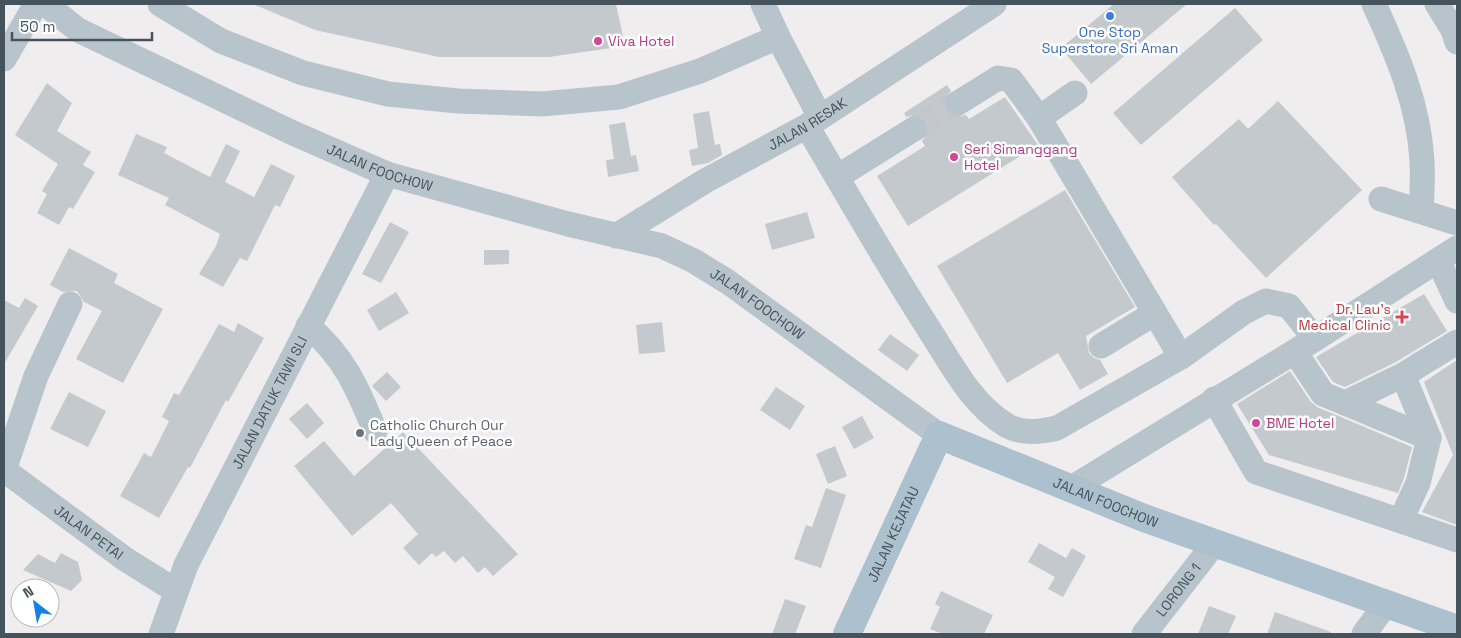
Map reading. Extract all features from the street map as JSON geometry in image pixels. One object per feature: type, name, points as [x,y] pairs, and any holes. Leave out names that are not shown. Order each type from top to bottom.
[{"type":"main road","name":"JALAN FOOCHOW","points":[[939,435],[1070,489],[1214,544],[1457,629]]},
{"type":"main road","name":"JALAN KEJATAU","points":[[847,634],[939,435]]},
{"type":"street","points":[[4,59],[36,4]]},
{"type":"street","name":"JALAN FOOCHOW","points":[[45,4],[78,30],[293,133],[387,174],[616,236],[662,246],[694,260],[728,282],[939,435]]},
{"type":"street","points":[[160,4],[221,41],[303,73],[388,94],[458,101],[542,104],[619,96],[700,71],[778,38]]},
{"type":"street","points":[[763,4],[837,177],[902,288],[964,384],[981,406],[1007,426],[1040,432],[1057,428],[1181,356],[1244,312],[1266,301],[1289,306],[1323,394],[1429,438]]},
{"type":"street","name":"JALAN RESAK","points":[[616,236],[705,181],[814,121],[994,4]]},
{"type":"street","points":[[1374,4],[1399,58],[1412,102],[1422,162],[1421,211]]},
{"type":"street","points":[[1438,4],[1457,42]]},
{"type":"street","points":[[958,103],[998,78],[1011,80],[1039,118],[1181,356]]},
{"type":"street","points":[[1039,118],[1076,94]]},
{"type":"street","points":[[837,177],[914,129]]},
{"type":"street","name":"JALAN DATUK TAWI SLI","points":[[161,634],[186,565],[387,174]]},
{"type":"street","points":[[1382,199],[1457,222]]},
{"type":"street","points":[[1070,489],[1214,399],[1305,346],[1448,254],[1457,301]]},
{"type":"street","points":[[4,470],[36,376],[70,304]]},
{"type":"street","points":[[1101,346],[1155,313]]},
{"type":"street","points":[[308,326],[328,343],[347,370],[361,394],[375,431]]},
{"type":"street","points":[[1345,403],[1403,375],[1457,342]]},
{"type":"street","points":[[1401,520],[1418,483],[1429,438],[1403,375]]},
{"type":"street","points":[[1214,399],[1256,472],[1457,540]]},
{"type":"street","name":"JALAN PETAI","points":[[4,470],[125,559],[176,591]]},
{"type":"street","name":"LORONG 1","points":[[1144,634],[1214,544]]},
{"type":"street","points":[[1364,634],[1386,604]]},
{"type":"building","points":[[253,4],[616,4],[625,46],[549,57],[439,57],[315,30]]},
{"type":"building","points":[[1114,4],[1187,4],[1091,84],[1061,48]]},
{"type":"building","points":[[1235,8],[1263,40],[1141,145],[1113,113]]},
{"type":"building","points":[[47,83],[72,103],[57,131],[91,152],[83,165],[95,172],[73,209],[69,207],[59,225],[37,213],[47,194],[42,191],[58,164],[15,135]]},
{"type":"building","points":[[947,85],[951,91],[946,96],[944,104],[951,115],[958,117],[966,115],[969,119],[1005,97],[1038,145],[908,226],[877,176],[925,146],[922,141],[928,129],[926,121],[914,115],[906,117],[904,113]]},
{"type":"building","points":[[1278,101],[1362,190],[1266,278],[1216,224],[1214,225],[1172,177],[1239,119],[1248,129]]},
{"type":"building","points":[[709,111],[715,145],[720,144],[722,155],[708,163],[692,166],[689,150],[698,148],[693,114]]},
{"type":"building","points":[[625,122],[631,156],[636,155],[639,171],[608,177],[606,160],[614,159],[609,125]]},
{"type":"building","points":[[136,134],[167,147],[164,153],[210,177],[226,144],[240,151],[225,182],[254,197],[271,164],[295,176],[280,207],[275,205],[247,261],[240,258],[223,287],[199,274],[216,246],[220,234],[165,205],[169,198],[118,175]]},
{"type":"building","points":[[1065,190],[1135,307],[1086,336],[1089,353],[1094,358],[1100,360],[1108,374],[1080,390],[1058,353],[1007,383],[937,266]]},
{"type":"building","points":[[807,212],[815,238],[772,250],[765,224]]},
{"type":"building","points":[[390,222],[409,232],[381,283],[362,274]]},
{"type":"building","points":[[69,248],[118,274],[114,283],[163,309],[123,383],[76,359],[102,311],[84,302],[77,291],[63,292],[50,285]]},
{"type":"building","points":[[484,250],[509,250],[509,264],[484,265]]},
{"type":"building","points":[[396,292],[409,313],[379,331],[367,310]]},
{"type":"building","points":[[1424,294],[1447,331],[1396,362],[1345,387],[1333,382],[1316,357]]},
{"type":"building","points":[[25,298],[38,306],[4,364],[4,300],[19,308]]},
{"type":"building","points":[[662,322],[665,352],[639,354],[636,325]]},
{"type":"building","points":[[238,323],[264,338],[228,402],[226,400],[190,468],[188,467],[159,518],[120,496],[144,453],[151,457],[169,421],[162,417],[174,393],[179,395],[219,324],[234,332]]},
{"type":"building","points":[[890,334],[919,355],[907,371],[878,350]]},
{"type":"building","points":[[1457,360],[1457,525],[1422,512],[1453,455],[1424,382]]},
{"type":"building","points":[[1290,371],[1311,402],[1317,407],[1412,447],[1398,493],[1269,455],[1237,404]]},
{"type":"building","points":[[387,372],[401,387],[386,401],[372,386]]},
{"type":"building","points":[[776,387],[805,406],[790,430],[760,410]]},
{"type":"building","points":[[69,392],[106,411],[88,447],[50,429]]},
{"type":"building","points":[[307,403],[324,423],[307,439],[289,419]]},
{"type":"building","points":[[862,416],[874,438],[854,449],[842,427]]},
{"type":"building","points":[[403,432],[518,554],[493,576],[485,567],[478,573],[463,556],[455,563],[444,551],[436,557],[432,553],[419,565],[403,548],[418,534],[391,503],[352,536],[294,466],[324,441],[354,476]]},
{"type":"building","points":[[835,446],[847,476],[828,484],[816,454]]},
{"type":"building","points":[[826,488],[846,495],[821,568],[794,559],[806,525],[812,527]]},
{"type":"building","points":[[1039,543],[1066,558],[1072,548],[1086,556],[1063,597],[1048,589],[1055,577],[1028,562]]},
{"type":"building","points":[[61,553],[78,562],[82,580],[71,591],[60,586],[60,578],[41,578],[23,570],[38,554],[55,563]]},
{"type":"building","points":[[941,591],[993,615],[984,634],[943,634],[930,629],[940,607],[935,604]]},
{"type":"building","points":[[785,599],[806,606],[795,634],[772,634]]},
{"type":"building","points":[[1209,606],[1236,616],[1228,634],[1198,634]]},
{"type":"building","points":[[1275,612],[1331,632],[1331,634],[1267,634]]},
{"type":"tunnel","points":[[914,129],[958,103]]},
{"type":"place","name":"One Stop Superstore Sri Aman","points":[[1110,16]]},
{"type":"place","name":"Viva Hotel","points":[[598,41]]},
{"type":"place","name":"Seri Simanggang Hotel","points":[[954,157]]},
{"type":"place","name":"Dr. Lau's Medical Clinic","points":[[1402,317]]},
{"type":"place","name":"BME Hotel","points":[[1256,423]]},
{"type":"place","name":"Catholic Church Our Lady Queen of Peace","points":[[360,433]]}]
